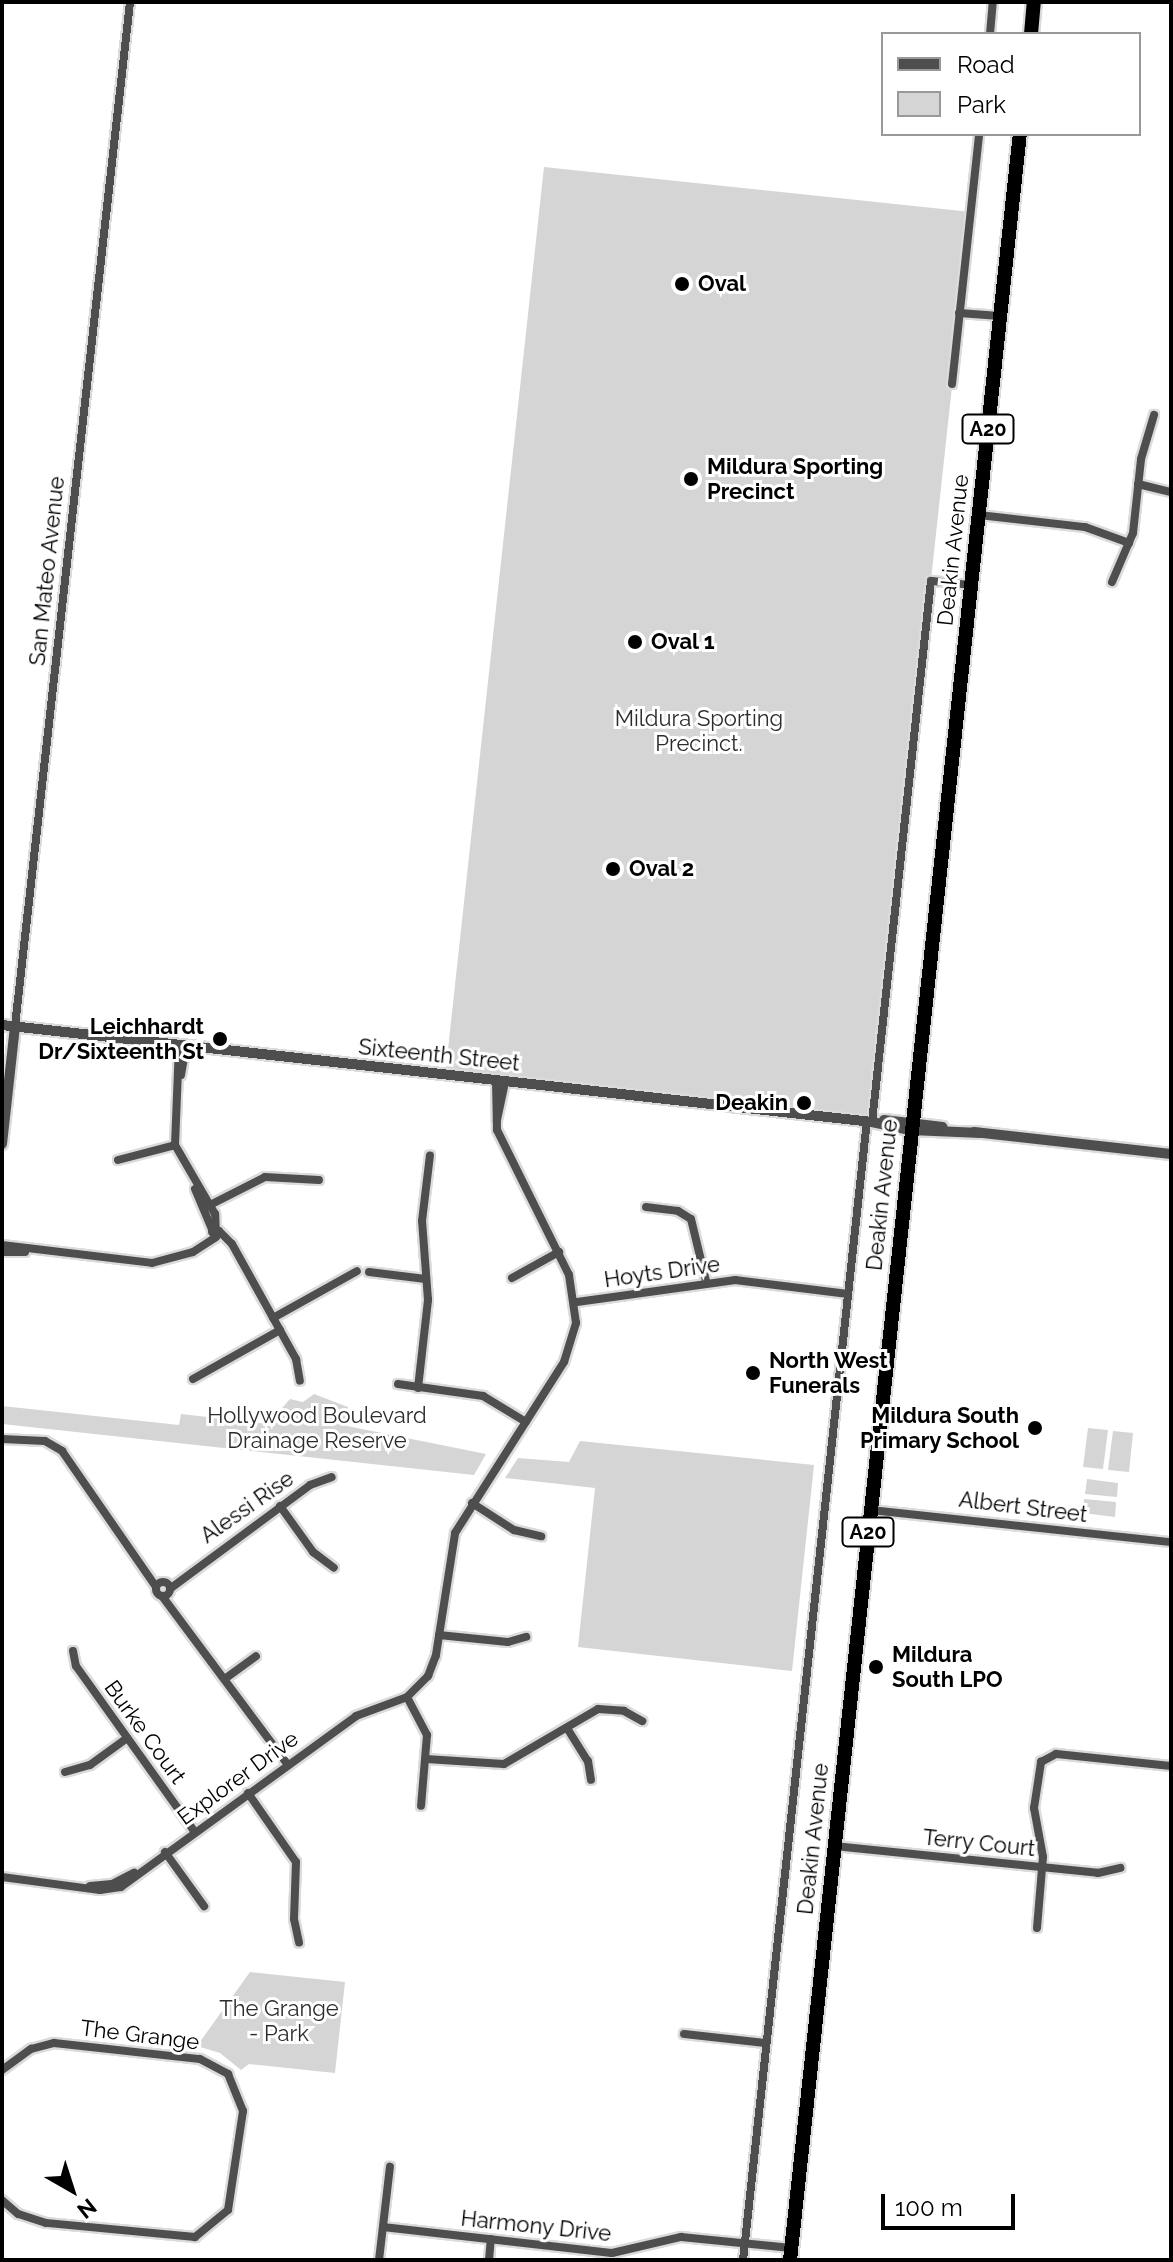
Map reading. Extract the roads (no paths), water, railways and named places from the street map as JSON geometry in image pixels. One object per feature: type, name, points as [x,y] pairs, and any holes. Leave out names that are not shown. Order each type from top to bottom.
[{"type":"highway","points":[[1031,32],[1034,2]]},
{"type":"highway","name":"Deakin Avenue","points":[[790,2254],[1020,136]]},
{"type":"street","name":"San Mateo Avenue","points":[[2,1144],[130,2]]},
{"type":"street","points":[[990,32],[993,2]]},
{"type":"street","points":[[952,384],[979,136]]},
{"type":"street","points":[[959,313],[1000,316]]},
{"type":"street","points":[[1112,582],[1129,543],[1138,484],[1154,415]]},
{"type":"street","points":[[1138,484],[1171,492]]},
{"type":"street","points":[[979,515],[1085,527],[1129,543]]},
{"type":"street","name":"Deakin Avenue","points":[[743,2260],[848,1294],[931,581],[971,585]]},
{"type":"street","name":"Sixteenth Street","points":[[2,1025],[1171,1154]]},
{"type":"street","points":[[183,1046],[175,1145],[208,1206],[216,1234],[235,1251],[296,1359],[300,1381]]},
{"type":"street","points":[[421,1806],[426,1759],[425,1729],[407,1697],[428,1676],[439,1635],[450,1547],[472,1503],[569,1351],[577,1302],[559,1252],[496,1124],[500,1082]]},
{"type":"street","points":[[118,1160],[175,1145]]},
{"type":"street","points":[[418,1388],[426,1279],[422,1221],[430,1155]]},
{"type":"street","points":[[208,1206],[265,1177],[319,1180]]},
{"type":"street","points":[[646,1207],[678,1211],[691,1219],[706,1281]]},
{"type":"street","points":[[2,1245],[142,1264],[182,1256],[216,1234]]},
{"type":"street","points":[[2,1252],[38,1252]]},
{"type":"street","points":[[512,1278],[559,1252]]},
{"type":"street","points":[[273,1318],[357,1271]]},
{"type":"street","points":[[369,1272],[426,1279]]},
{"type":"street","name":"Hoyts Drive","points":[[577,1302],[653,1294],[706,1281],[848,1294]]},
{"type":"street","points":[[193,1379],[280,1330]]},
{"type":"street","points":[[398,1384],[483,1396],[526,1422]]},
{"type":"street","points":[[2,1436],[45,1441],[62,1451],[165,1588],[177,1610],[288,1765]]},
{"type":"street","name":"Alessi Rise","points":[[165,1588],[310,1485],[332,1477]]},
{"type":"street","points":[[472,1503],[514,1530],[541,1536]]},
{"type":"street","points":[[280,1506],[313,1552],[334,1568]]},
{"type":"street","name":"Albert Street","points":[[870,1510],[1171,1542]]},
{"type":"street","points":[[439,1635],[508,1642],[526,1637]]},
{"type":"street","name":"Burke Court","points":[[73,1651],[76,1666],[194,1831]]},
{"type":"street","points":[[226,1678],[256,1656]]},
{"type":"street","name":"Explorer Drive","points":[[2,1877],[84,1886],[112,1884],[142,1869],[356,1716],[407,1697]]},
{"type":"street","points":[[426,1759],[504,1764],[605,1708],[642,1721]]},
{"type":"street","points":[[567,1728],[588,1761],[591,1780]]},
{"type":"street","points":[[65,1772],[90,1765],[127,1738]]},
{"type":"street","points":[[1037,1928],[1043,1868],[1034,1815],[1038,1767],[1045,1758],[1056,1754],[1171,1766]]},
{"type":"street","points":[[248,1793],[296,1862],[294,1919],[299,1942]]},
{"type":"street","name":"Terry Court","points":[[834,1846],[1098,1873],[1120,1868]]},
{"type":"street","points":[[165,1852],[204,1906]]},
{"type":"street","points":[[684,2034],[766,2043]]},
{"type":"street","name":"The Grange","points":[[2,2070],[31,2049],[54,2043],[200,2059],[228,2074],[243,2111],[228,2210],[195,2237],[46,2223],[18,2214],[2,2200]]},
{"type":"street","points":[[379,2260],[390,2167]]},
{"type":"street","name":"Harmony Drive","points":[[383,2227],[602,2256],[681,2237],[744,2244],[790,2254]]},
{"type":"street","points":[[489,2260],[491,2239]]},
{"type":"place","name":"Oval","points":[[682,284]]},
{"type":"place","name":"Mildura Sporting Precinct","points":[[691,479]]},
{"type":"place","name":"Oval 1","points":[[635,642]]},
{"type":"place","name":"Oval 2","points":[[613,869]]},
{"type":"place","name":"Leichhardt Dr/Sixteenth St","points":[[220,1039]]},
{"type":"place","name":"Deakin","points":[[804,1103]]},
{"type":"place","name":"North West Funerals","points":[[753,1373]]},
{"type":"place","name":"Mildura South Primary School","points":[[1035,1428]]},
{"type":"place","name":"Mildura South LPO","points":[[876,1667]]},
{"type":"park label","name":"Mildura Sporting Precinct.","points":[[699,730]]},
{"type":"park label","name":"Hollywood Boulevard Drainage Reserve","points":[[317,1428]]},
{"type":"park label","name":"The Grange - Park","points":[[279,2020]]}]
